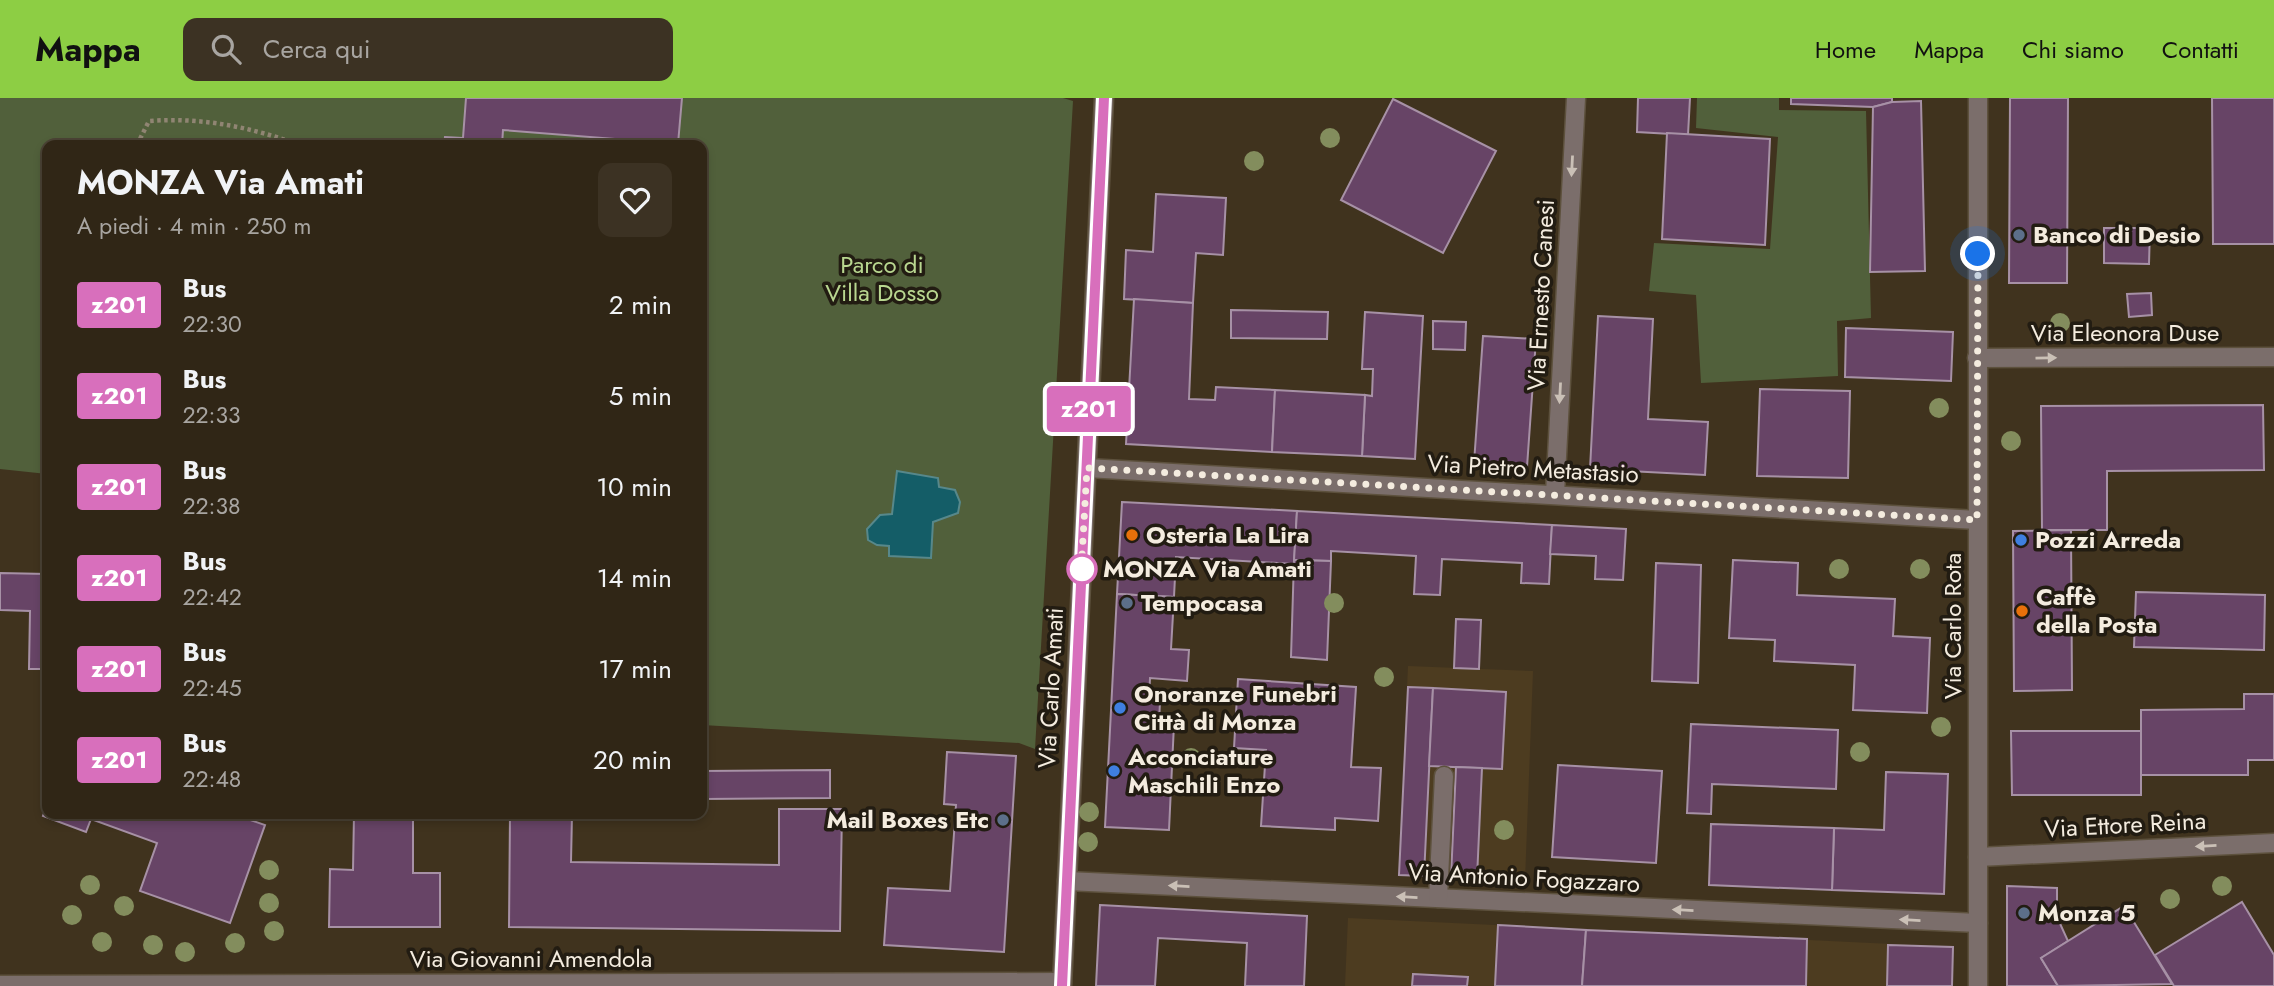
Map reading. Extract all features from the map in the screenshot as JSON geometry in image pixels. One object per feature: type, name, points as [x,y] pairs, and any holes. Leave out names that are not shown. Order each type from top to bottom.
[{"type":"street","name":"Via Carlo Amati","points":[[1062,984],[1104,98]]},
{"type":"street","name":"Via Ernesto Canesi","points":[[1555,494],[1576,98]]},
{"type":"street","name":"Via Carlo Rota","points":[[1978,98],[1978,986]]},
{"type":"street","name":"Via Eleonora Duse","points":[[1977,358],[2274,356]]},
{"type":"street","name":"Via Pietro Metastasio","points":[[1087,468],[1977,520]]},
{"type":"street","points":[[1438,898],[1444,776]]},
{"type":"street","name":"Via Ettore Reina","points":[[1978,856],[2274,843]]},
{"type":"street","name":"Via Antonio Fogazzaro","points":[[1067,881],[1978,923]]},
{"type":"street","name":"Via Giovanni Amendola","points":[[0,985],[1062,984]]},
{"type":"path","points":[[140,140],[149,121],[180,119],[255,129],[286,140]]},
{"type":"shaded area","points":[[1408,666],[1533,671],[1525,880],[1399,875]]},
{"type":"shaded area","points":[[1348,918],[1953,947],[1952,986],[1345,986]]},
{"type":"green space","name":"Parco di Villa Dosso","points":[[0,98],[1063,98],[1073,101],[1035,749],[1019,743],[707,725],[707,140],[42,140],[42,473],[0,469]]},
{"type":"green space","points":[[1697,98],[1779,98],[1779,110],[1866,111],[1871,318],[1837,321],[1838,376],[1701,383],[1696,295],[1649,291],[1654,243],[1770,249],[1778,137],[1696,128]]},
{"type":"water","points":[[897,471],[938,478],[939,487],[955,490],[960,502],[958,513],[933,522],[931,558],[889,556],[889,546],[877,545],[868,540],[867,529],[880,515],[892,514]]},
{"type":"building","points":[[466,98],[682,98],[678,140],[628,140],[503,130],[502,140],[445,140],[445,137],[463,138]]},
{"type":"building","points":[[1638,98],[1690,98],[1688,135],[1637,132]]},
{"type":"building","points":[[1791,98],[1892,98],[1892,102],[1873,107],[1791,104]]},
{"type":"building","points":[[2010,98],[2068,98],[2067,283],[2009,283]]},
{"type":"building","points":[[2212,98],[2274,98],[2274,244],[2213,244]]},
{"type":"building","points":[[1393,99],[1496,151],[1443,253],[1341,200]]},
{"type":"building","points":[[1921,101],[1925,271],[1870,272],[1873,107],[1892,102]]},
{"type":"building","points":[[1667,133],[1770,139],[1765,245],[1662,239]]},
{"type":"building","points":[[1156,194],[1226,198],[1223,255],[1196,253],[1193,303],[1124,299],[1126,250],[1153,252]]},
{"type":"building","points":[[2104,228],[2150,228],[2149,264],[2104,263]]},
{"type":"building","points":[[2151,293],[2152,315],[2129,317],[2127,294]]},
{"type":"building","points":[[1134,299],[1193,303],[1189,399],[1215,400],[1216,387],[1275,390],[1272,452],[1126,444]]},
{"type":"building","points":[[1231,310],[1328,312],[1327,339],[1231,338]]},
{"type":"building","points":[[1365,312],[1423,316],[1415,459],[1362,456],[1365,395],[1372,396],[1373,369],[1362,369]]},
{"type":"building","points":[[1598,316],[1653,319],[1648,419],[1708,422],[1705,475],[1590,469]]},
{"type":"building","points":[[1433,321],[1466,322],[1465,350],[1433,349]]},
{"type":"building","points":[[1846,328],[1953,332],[1951,381],[1845,377]]},
{"type":"building","points":[[1483,336],[1536,339],[1527,467],[1474,463]]},
{"type":"building","points":[[1760,389],[1850,391],[1848,478],[1757,476]]},
{"type":"building","points":[[1275,390],[1365,395],[1362,456],[1272,452]]},
{"type":"building","points":[[2263,405],[2264,470],[2107,471],[2107,530],[2042,530],[2041,406]]},
{"type":"building","points":[[1122,502],[1297,511],[1294,564],[1176,557],[1174,597],[1117,594]]},
{"type":"building","points":[[1297,511],[1552,525],[1549,584],[1521,583],[1522,563],[1442,559],[1440,595],[1414,594],[1416,556],[1331,551],[1331,561],[1294,560]]},
{"type":"building","points":[[1552,525],[1626,529],[1623,580],[1595,579],[1596,556],[1550,554]]},
{"type":"building","points":[[2071,530],[2072,690],[2014,691],[2013,531]]},
{"type":"building","points":[[1294,560],[1331,561],[1327,660],[1291,657]]},
{"type":"building","points":[[1733,560],[1798,563],[1797,595],[1895,599],[1893,636],[1930,638],[1927,713],[1853,710],[1855,665],[1774,661],[1775,640],[1729,638]]},
{"type":"building","points":[[1656,563],[1701,565],[1698,683],[1652,681]]},
{"type":"building","points":[[0,573],[42,574],[42,669],[29,669],[30,611],[0,610]]},
{"type":"building","points":[[2136,592],[2265,595],[2264,650],[2134,647]]},
{"type":"building","points":[[1117,594],[1174,597],[1171,649],[1189,650],[1187,681],[1150,678],[1149,700],[1160,701],[1159,724],[1174,724],[1169,830],[1105,827]]},
{"type":"building","points":[[1456,619],[1481,620],[1479,669],[1454,668]]},
{"type":"building","points":[[1238,679],[1356,687],[1351,767],[1381,768],[1378,821],[1335,818],[1335,830],[1261,826],[1266,750],[1234,748]]},
{"type":"building","points":[[1408,687],[1433,688],[1424,876],[1399,875]]},
{"type":"building","points":[[1433,688],[1506,692],[1502,769],[1429,766]]},
{"type":"building","points":[[2244,694],[2274,694],[2274,760],[2248,760],[2248,775],[2141,775],[2141,710],[2244,709]]},
{"type":"building","points":[[1691,724],[1838,730],[1836,789],[1712,784],[1711,814],[1687,813]]},
{"type":"building","points":[[2011,731],[2141,731],[2141,795],[2012,795]]},
{"type":"building","points":[[947,752],[1016,756],[1004,952],[884,945],[888,888],[950,891],[956,805],[944,804]]},
{"type":"building","points":[[1558,765],[1662,771],[1656,863],[1552,857]]},
{"type":"building","points":[[1456,767],[1482,768],[1477,878],[1451,877]]},
{"type":"building","points":[[830,770],[830,798],[707,799],[707,771]]},
{"type":"building","points":[[1886,772],[1948,774],[1944,894],[1832,890],[1834,828],[1884,830]]},
{"type":"building","points":[[779,809],[842,809],[840,931],[509,927],[510,819],[572,819],[571,862],[779,865]]},
{"type":"building","points":[[51,819],[91,819],[86,832]]},
{"type":"building","points":[[91,819],[248,819],[265,825],[230,923],[140,891],[157,843]]},
{"type":"building","points":[[354,819],[413,819],[413,873],[440,873],[440,927],[329,927],[330,869],[353,870]]},
{"type":"building","points":[[1711,824],[1834,828],[1832,890],[1709,885]]},
{"type":"building","points":[[2007,886],[2057,888],[2057,917],[2068,941],[2041,958],[2058,986],[2007,986]]},
{"type":"building","points":[[2242,902],[2274,955],[2274,986],[2174,986],[2155,955]]},
{"type":"building","points":[[1100,905],[1307,916],[1304,986],[1245,986],[1247,943],[1158,938],[1155,986],[1096,986]]},
{"type":"building","points":[[2124,906],[2172,984],[2058,986],[2041,958]]},
{"type":"building","points":[[1498,925],[1586,930],[1582,986],[1495,986]]},
{"type":"building","points":[[1586,930],[1807,939],[1806,986],[1582,986]]},
{"type":"building","points":[[1888,945],[1953,947],[1952,986],[1887,986]]},
{"type":"building","points":[[1413,974],[1468,977],[1467,986],[1412,986]]},
{"type":"bus line","name":"z201","points":[[1062,986],[1104,98]]},
{"type":"place","name":"Banco di Desio","points":[[2019,235]]},
{"type":"place","name":"Osteria La Lira","points":[[1132,535]]},
{"type":"place","name":"Pozzi Arreda","points":[[2021,540]]},
{"type":"place","name":"MONZA Via Amati","points":[[1082,569]]},
{"type":"place","name":"Tempocasa","points":[[1127,603]]},
{"type":"place","name":"Caffè della Posta","points":[[2022,611]]},
{"type":"place","name":"Onoranze Funebri Città di Monza","points":[[1120,708]]},
{"type":"place","name":"Acconciature Maschili Enzo","points":[[1114,771]]},
{"type":"place","name":"Mail Boxes Etc","points":[[1003,820]]},
{"type":"place","name":"Monza 5","points":[[2024,913]]},
{"type":"route","points":[[1082,569],[1081,574],[1087,468],[1977,520],[1978,254]]}]
